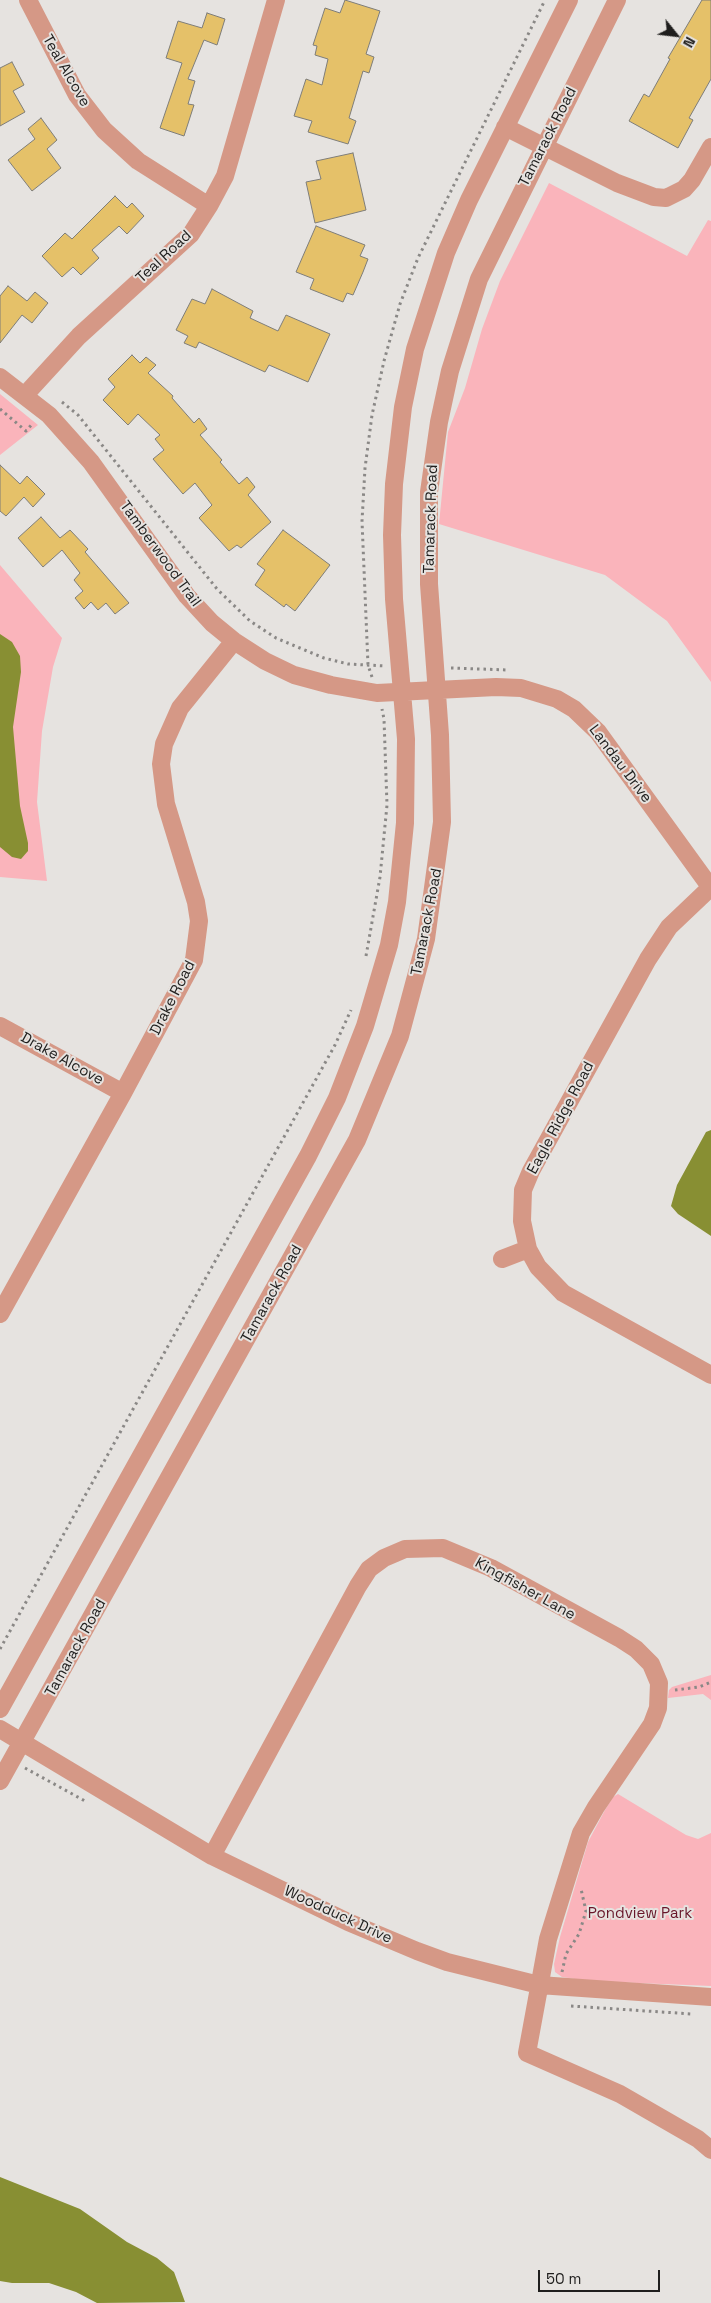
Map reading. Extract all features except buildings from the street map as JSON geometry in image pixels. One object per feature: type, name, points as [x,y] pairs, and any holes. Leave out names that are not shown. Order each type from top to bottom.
[{"type":"street","name":"Teal Alcove","points":[[28,0],[77,95],[104,130],[138,161],[209,206]]},
{"type":"street","name":"Teal Road","points":[[25,395],[79,336],[191,234],[209,206],[225,176],[276,0]]},
{"type":"street","points":[[0,1709],[308,1156],[352,1063],[378,984],[397,902],[405,823],[403,693],[394,599],[392,535],[394,484],[403,406],[425,315],[446,253],[469,200],[569,0]]},
{"type":"street","name":"Tamarack Road","points":[[0,1781],[23,1743],[353,1148],[386,1075],[413,993],[426,938],[442,822],[437,691],[428,584],[429,492],[439,422],[458,344],[479,279],[543,146],[617,0]]},
{"type":"street","points":[[505,127],[654,198],[666,198],[676,195],[688,185],[711,147]]},
{"type":"street","name":"Tamberwood Trail","points":[[0,377],[49,415],[91,462],[187,596],[212,623],[234,641],[265,661],[294,675],[330,686],[377,693],[437,691]]},
{"type":"street","name":"Drake Road","points":[[0,1314],[123,1093],[194,960],[198,921],[196,902],[162,785],[161,764],[164,744],[180,708],[234,641]]},
{"type":"street","name":"Landau Drive","points":[[437,691],[496,687],[521,688],[543,693],[574,709],[598,732],[711,887]]},
{"type":"street","name":"Eagle Ridge Road","points":[[711,887],[669,927],[648,959],[531,1171],[524,1190],[522,1221],[528,1249],[538,1267],[563,1293],[711,1375]]},
{"type":"street","name":"Drake Alcove","points":[[0,1026],[123,1093]]},
{"type":"street","points":[[502,1259],[528,1249]]},
{"type":"street","name":"Kingfisher Lane","points":[[212,1856],[358,1586],[369,1569],[384,1558],[405,1549],[443,1548],[464,1556],[618,1638],[652,1664],[658,1683],[658,1708],[652,1724],[596,1807],[581,1833],[548,1939],[527,2053],[620,2094],[698,2140],[711,2150]]},
{"type":"street","name":"Woodduck Drive","points":[[0,1730],[212,1856],[348,1922],[417,1952],[447,1962],[540,1985],[711,1997]]},
{"type":"path","points":[[365,963],[380,877],[387,805],[384,719],[368,665],[363,546],[365,468],[372,415],[384,361],[400,304],[418,258],[545,0]]},
{"type":"path","points":[[54,398],[78,415],[202,571],[250,621],[276,638],[324,658],[348,664],[368,665]]},
{"type":"path","points":[[0,409],[26,431]]},
{"type":"path","points":[[0,1650],[335,1045],[351,1009]]},
{"type":"path","points":[[659,1692],[699,1687],[711,1682]]},
{"type":"path","points":[[562,1971],[566,1954],[579,1934],[586,1911],[580,1885]]},
{"type":"path","points":[[567,2005],[696,2014]]},
{"type":"green space","points":[[549,183],[687,256],[708,220],[711,221],[711,682],[667,621],[605,575],[439,524],[448,432],[465,388],[482,329],[500,281]]},
{"type":"green space","points":[[0,394],[38,425],[0,455]]},
{"type":"green space","points":[[0,565],[62,638],[53,667],[42,731],[37,802],[47,881],[0,877]]},
{"type":"green space","points":[[711,1675],[711,1700],[703,1694],[668,1698],[669,1690],[672,1687]]},
{"type":"green space","name":"Pondview Park","points":[[618,1794],[686,1835],[698,1839],[711,1833],[711,1986],[588,1981],[562,1977],[555,1972],[554,1964],[560,1937],[588,1842],[613,1797]]},
{"type":"shaded area","points":[[0,634],[12,642],[20,656],[21,672],[13,727],[20,806],[28,843],[28,851],[21,859],[12,857],[0,847]]},
{"type":"shaded area","points":[[711,1130],[711,1236],[678,1214],[671,1206],[677,1185],[706,1132]]},
{"type":"shaded area","points":[[0,2177],[80,2209],[127,2242],[157,2258],[174,2272],[185,2302],[97,2303],[76,2292],[49,2283],[12,2283],[0,2281]]}]
